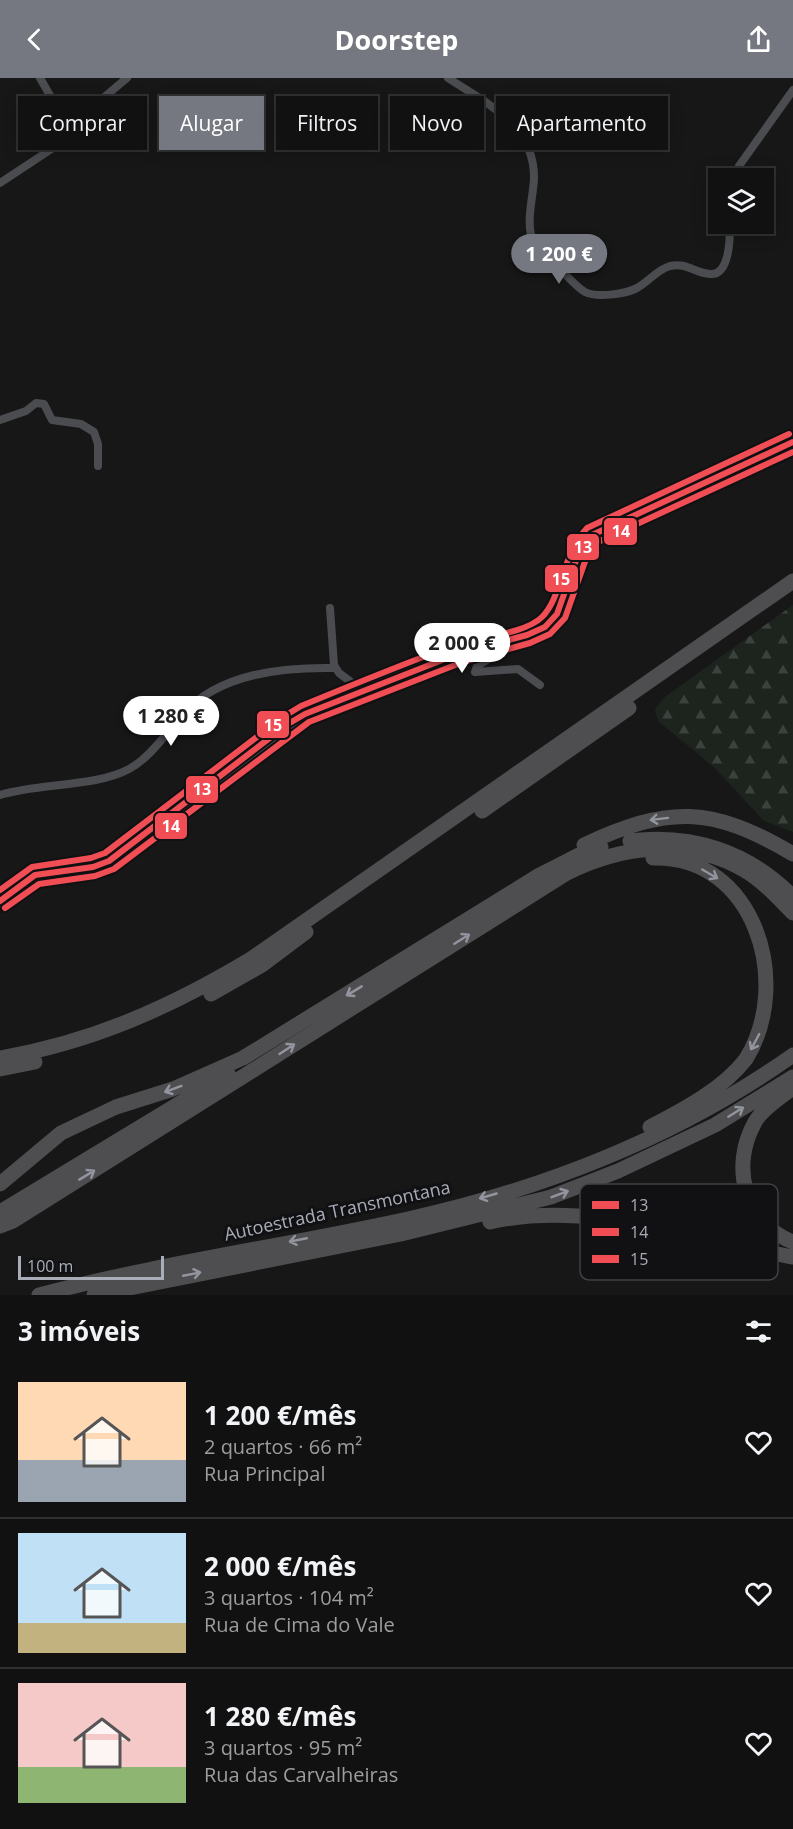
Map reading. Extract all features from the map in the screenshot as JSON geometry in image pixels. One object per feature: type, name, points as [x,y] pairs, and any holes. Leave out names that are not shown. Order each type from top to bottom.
[{"type":"highway","points":[[0,1058],[31,1053],[97,1034],[149,1015],[242,965],[669,670],[793,581]]},
{"type":"highway","points":[[0,1064],[61,1050],[160,1015],[256,964],[541,772],[793,591]]},
{"type":"highway","points":[[538,876],[542,870],[585,844],[624,827],[652,819],[702,818],[730,822],[764,837],[793,854]]},
{"type":"highway","points":[[0,1226],[13,1221],[130,1149],[538,876],[579,855],[614,843],[652,838],[685,839],[741,857],[775,878],[793,897]]},
{"type":"highway","points":[[0,1184],[61,1133],[86,1120],[206,1076],[243,1058],[536,894],[590,861],[621,852],[661,848],[718,858],[745,871],[767,887],[793,913]]},
{"type":"highway","points":[[536,894],[594,867],[624,859],[660,858],[695,865],[726,883],[746,903],[767,942],[773,981],[769,1010],[759,1037],[747,1059],[730,1076],[666,1119],[618,1143],[553,1169],[544,1180]]},
{"type":"highway","points":[[0,1069],[98,1043],[172,1014],[244,976],[322,919]]},
{"type":"highway","points":[[0,1212],[231,1072],[281,1035]]},
{"type":"highway","name":"Autoestrada Transmontana","points":[[39,1295],[105,1278],[410,1218],[544,1180],[608,1158],[690,1119],[793,1055]]},
{"type":"highway","name":"Autoestrada Transmontana","points":[[584,1184],[618,1171],[716,1125],[793,1077]]},
{"type":"highway","points":[[744,1184],[742,1177],[744,1148],[756,1120],[793,1088]]},
{"type":"highway","name":"Autoestrada Transmontana","points":[[94,1295],[401,1234],[551,1197],[580,1186]]},
{"type":"highway","points":[[401,1234],[429,1236],[509,1218],[580,1217]]},
{"type":"highway","points":[[778,1234],[793,1242]]},
{"type":"highway","points":[[778,1254],[793,1257]]},
{"type":"main road","points":[[0,901],[35,875],[93,867],[109,861],[288,724],[312,711],[466,651],[527,635],[545,627],[557,614],[582,546],[592,535],[793,442]]},
{"type":"street","points":[[40,78],[50,96]]},
{"type":"street","points":[[106,96],[127,78]]},
{"type":"street","points":[[448,78],[509,118],[524,137],[531,151],[533,169],[531,235],[585,292],[600,295],[633,290],[662,269],[676,265],[692,267],[709,274],[717,273],[724,265],[729,234]]},
{"type":"street","points":[[740,168],[793,90]]},
{"type":"street","points":[[0,183],[51,150]]},
{"type":"street","points":[[0,420],[26,411],[38,403],[44,404],[52,420],[77,423],[94,432],[98,444],[98,466]]},
{"type":"street","points":[[330,608],[335,668]]},
{"type":"street","points":[[527,635],[478,665],[474,671],[478,674],[518,669],[540,685]]},
{"type":"street","points":[[0,795],[24,788],[108,777],[126,771],[138,764],[193,704],[221,686],[288,669],[335,668],[363,690]]},
{"type":"green space","points":[[793,605],[793,832],[764,821],[714,767],[658,721],[655,709],[665,697]]},
{"type":"transit line","name":"15","points":[[0,890],[32,867],[91,858],[105,853],[283,717],[301,706],[455,645],[513,631],[534,623],[549,609],[572,550],[587,528],[789,434]]},
{"type":"transit line","name":"13","points":[[0,901],[35,875],[93,867],[109,861],[288,724],[305,714],[460,653],[527,635],[545,627],[557,614],[579,552],[592,535],[793,442]]},
{"type":"transit line","name":"14","points":[[5,908],[39,884],[95,876],[114,869],[309,722],[463,662],[530,643],[550,634],[565,618],[587,556],[598,542],[793,452]]}]
